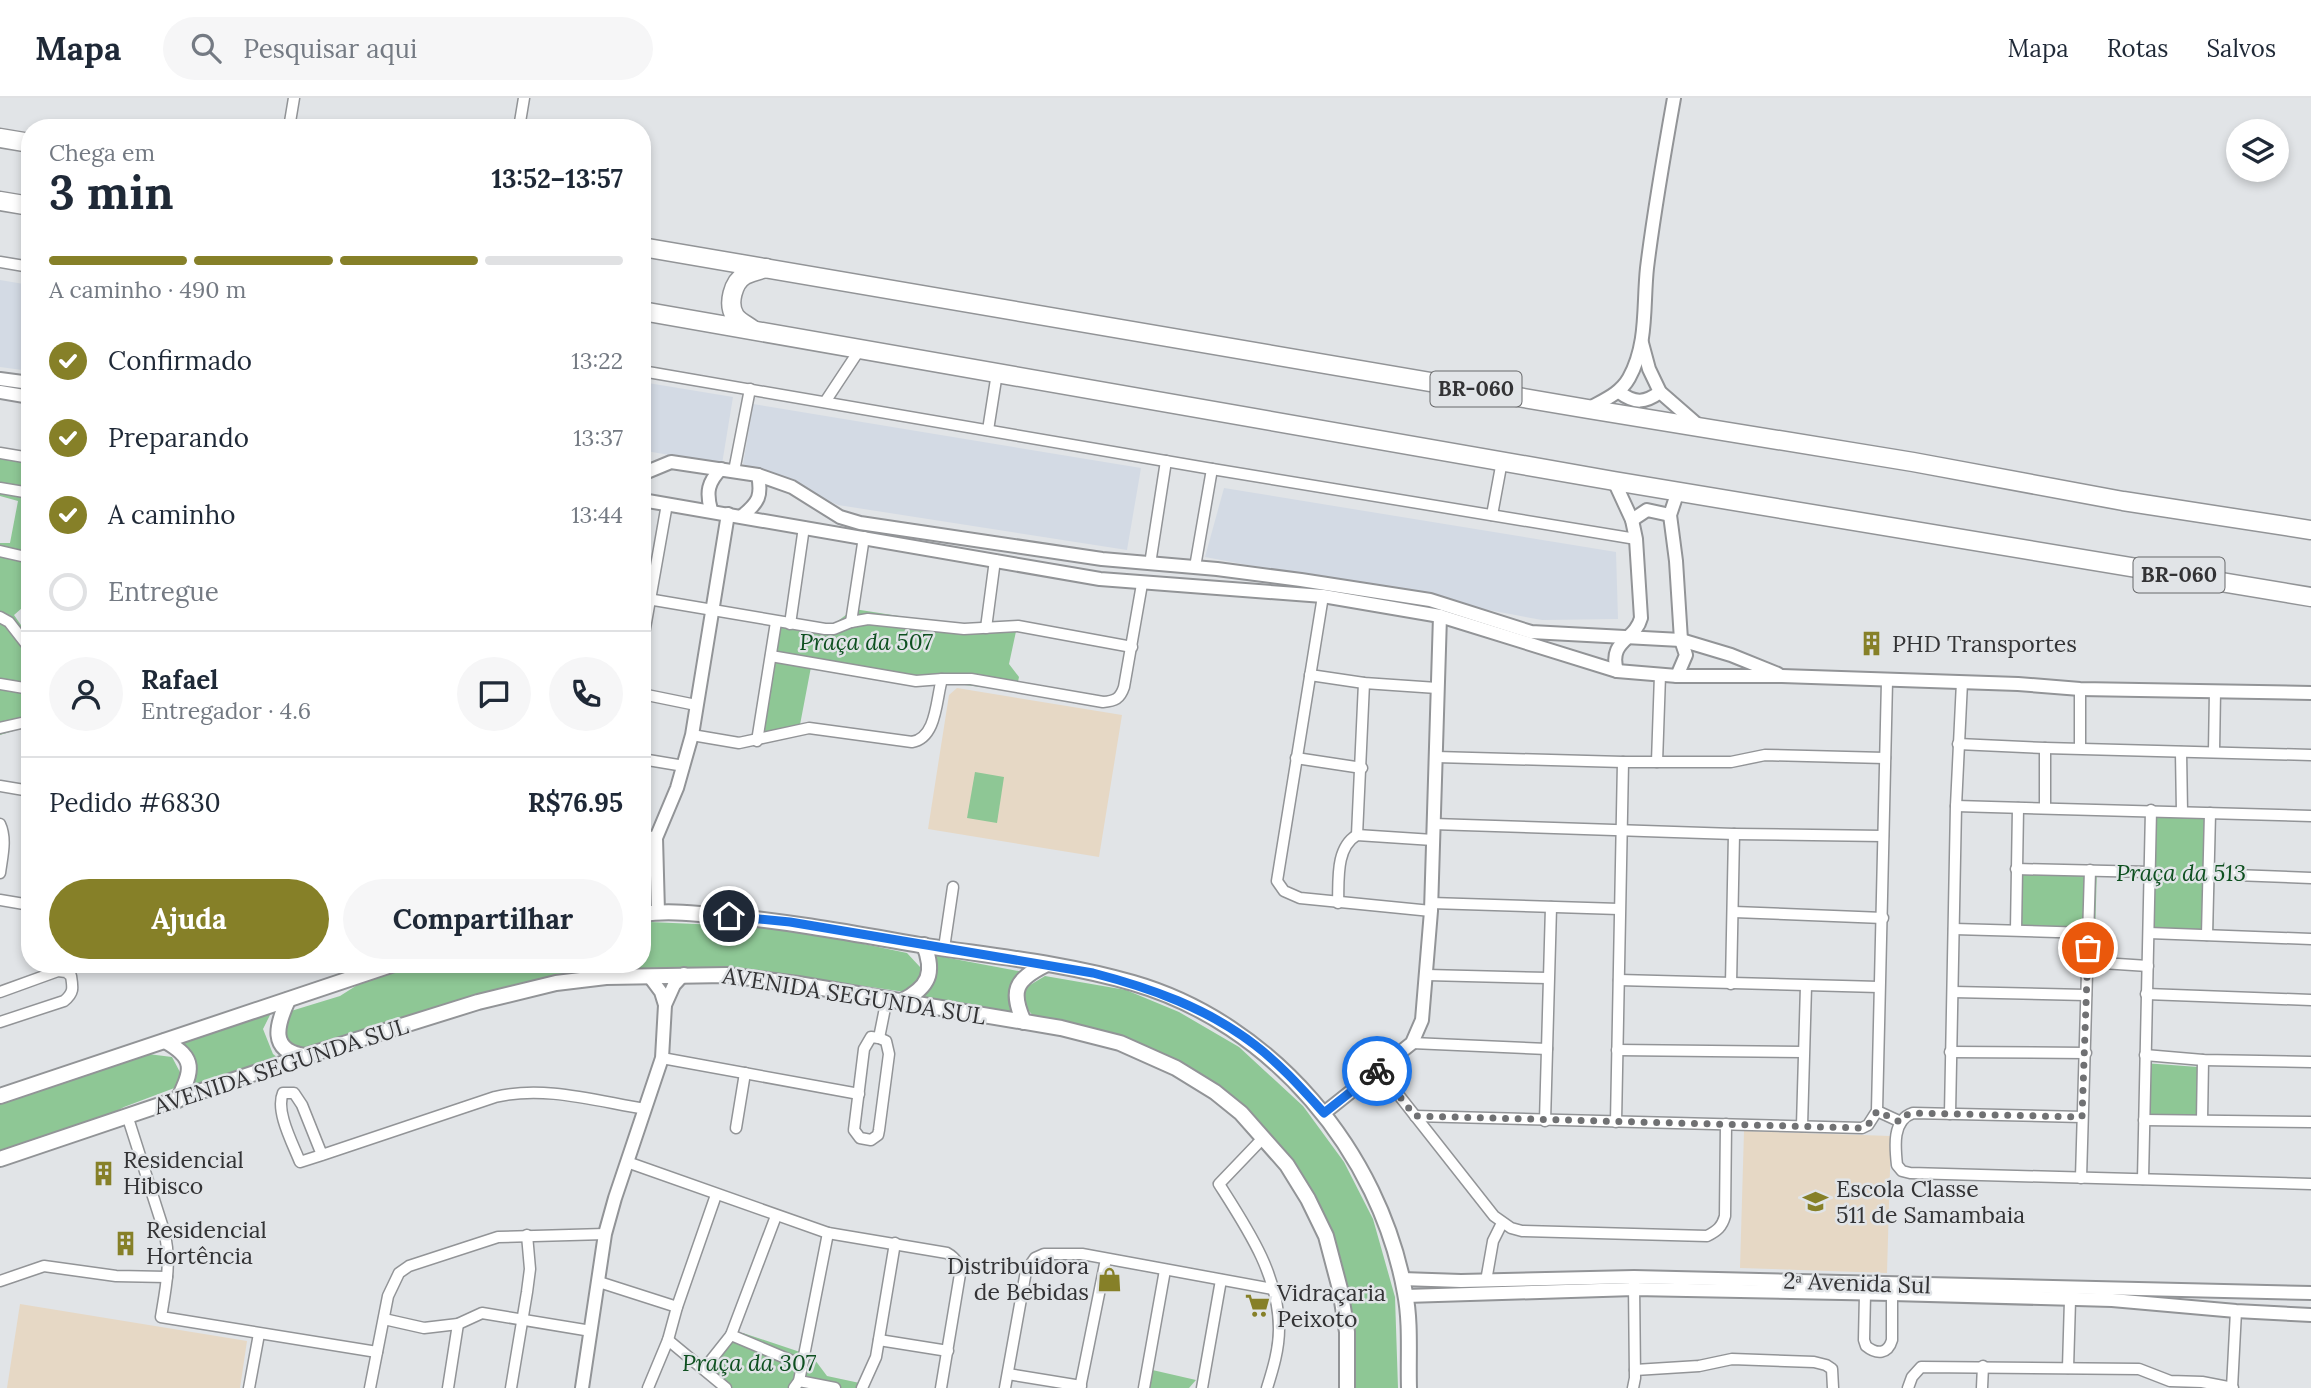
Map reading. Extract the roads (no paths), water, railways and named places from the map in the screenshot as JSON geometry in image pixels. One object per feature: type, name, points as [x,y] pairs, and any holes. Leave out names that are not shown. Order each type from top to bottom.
[{"type":"highway","points":[[0,138],[21,142]]},
{"type":"highway","points":[[0,201],[21,204]]},
{"type":"highway","name":"BR-060","points":[[651,249],[2123,501],[2311,530]]},
{"type":"highway","points":[[754,331],[732,312],[732,296],[738,280],[766,268]]},
{"type":"highway","name":"BR-060","points":[[651,313],[1614,481],[2311,597]]},
{"type":"main road","points":[[651,913],[790,922],[1093,973],[1134,983],[1198,1010],[1229,1027],[1257,1046],[1324,1113],[1355,1159],[1379,1207],[1406,1296],[1409,1388]]},
{"type":"main road","points":[[895,1000],[914,995],[924,985],[930,973],[930,961],[924,945]]},
{"type":"main road","points":[[1024,1022],[1015,997],[1017,990],[1024,978],[1045,965]]},
{"type":"main road","points":[[0,1096],[368,973]]},
{"type":"main road","name":"AVENIDA SEGUNDA SUL","points":[[0,1159],[304,1056],[478,1002],[606,976],[727,975],[1069,1029],[1120,1043],[1176,1068],[1215,1092],[1241,1113],[1287,1165],[1326,1236],[1340,1289],[1347,1332],[1347,1388]]},
{"type":"main road","points":[[288,1000],[277,1027],[278,1036],[294,1055],[304,1056]]},
{"type":"main road","points":[[164,1041],[185,1055],[190,1065],[189,1074],[177,1100]]},
{"type":"street","points":[[290,119],[294,98]]},
{"type":"street","points":[[520,119],[524,98]]},
{"type":"street","points":[[1588,409],[1619,392],[1631,375],[1642,342],[1647,271],[1674,98]]},
{"type":"street","points":[[0,262],[21,266]]},
{"type":"street","points":[[1642,342],[1649,369],[1660,391],[1701,427]]},
{"type":"street","points":[[825,402],[860,349]]},
{"type":"street","points":[[651,372],[1636,539]]},
{"type":"street","points":[[988,430],[997,373]]},
{"type":"street","points":[[0,379],[21,382]]},
{"type":"street","points":[[728,470],[750,389]]},
{"type":"street","points":[[1619,392],[1640,401],[1650,399],[1660,391]]},
{"type":"street","points":[[0,392],[21,396]]},
{"type":"street","points":[[0,453],[21,456]]},
{"type":"street","points":[[1150,564],[1166,460]]},
{"type":"street","points":[[1492,515],[1502,461]]},
{"type":"street","points":[[651,470],[671,462],[758,475],[792,486],[849,520],[1102,559],[1217,569],[1439,602],[1531,632],[1681,640],[1731,655],[1782,676]]},
{"type":"street","points":[[1195,567],[1212,469]]},
{"type":"street","points":[[711,510],[707,490],[714,476],[728,470]]},
{"type":"street","points":[[742,516],[755,505],[760,493],[758,475]]},
{"type":"street","points":[[1614,481],[1632,520],[1636,539],[1641,618],[1616,651],[1614,658],[1617,671]]},
{"type":"street","points":[[0,488],[21,492]]},
{"type":"street","points":[[1677,676],[1686,655],[1681,640],[1670,515],[1678,491]]},
{"type":"street","points":[[651,501],[1100,579],[1323,596],[1440,616],[1617,671],[1677,676],[1782,676],[2080,689],[2311,693]]},
{"type":"street","points":[[651,576],[667,504]]},
{"type":"street","points":[[1632,520],[1647,510],[1670,515]]},
{"type":"street","points":[[658,912],[656,838],[677,788],[692,735],[728,514]]},
{"type":"street","points":[[790,624],[804,527]]},
{"type":"street","points":[[851,622],[864,537]]},
{"type":"street","points":[[0,551],[21,556]]},
{"type":"street","points":[[1100,579],[1102,559]]},
{"type":"street","points":[[986,628],[995,560]]},
{"type":"street","points":[[1217,569],[1217,588]]},
{"type":"street","points":[[771,656],[916,681],[971,679],[1110,701],[1122,693],[1142,584]]},
{"type":"street","points":[[1323,596],[1277,881],[1284,891],[1290,896],[1338,903],[1619,909]]},
{"type":"street","points":[[651,600],[825,629],[834,629],[851,622],[883,620],[964,629],[1032,627],[1132,647]]},
{"type":"street","points":[[1324,1113],[1412,1043],[1422,1020],[1431,907],[1440,616]]},
{"type":"street","points":[[0,617],[9,622],[21,637]]},
{"type":"street","points":[[757,741],[776,622]]},
{"type":"street","points":[[1310,674],[1364,683],[1437,688]]},
{"type":"street","points":[[1657,762],[1660,675]]},
{"type":"street","points":[[692,735],[733,743],[757,741],[808,728],[919,741],[931,727],[942,679]]},
{"type":"street","points":[[1415,1116],[1862,1128],[1868,1125],[1877,1111],[1887,681]]},
{"type":"street","points":[[1950,1114],[1956,806],[1962,682]]},
{"type":"street","points":[[1357,835],[1364,683]]},
{"type":"street","points":[[0,684],[21,688]]},
{"type":"street","points":[[2080,689],[2080,748]]},
{"type":"street","points":[[2214,752],[2215,691]]},
{"type":"street","points":[[651,696],[696,705]]},
{"type":"street","points":[[0,728],[21,723]]},
{"type":"street","points":[[1958,744],[2311,755]]},
{"type":"street","points":[[2045,748],[2045,808]]},
{"type":"street","points":[[2181,752],[2182,812]]},
{"type":"street","points":[[1436,757],[1623,762],[1731,762],[1765,755],[1885,758]]},
{"type":"street","points":[[1296,758],[1362,768]]},
{"type":"street","points":[[651,760],[684,766]]},
{"type":"street","points":[[1616,1122],[1623,762]]},
{"type":"street","points":[[0,786],[21,790]]},
{"type":"street","points":[[1956,806],[2311,816]]},
{"type":"street","points":[[2016,930],[2018,808]]},
{"type":"street","points":[[2143,1179],[2151,810]]},
{"type":"street","points":[[2207,935],[2210,813]]},
{"type":"street","points":[[0,824],[4,847],[0,873]]},
{"type":"street","points":[[1433,824],[1883,836]]},
{"type":"street","points":[[1731,984],[1734,834]]},
{"type":"street","points":[[1338,903],[1343,849],[1349,840],[1357,835],[1433,840]]},
{"type":"street","points":[[651,837],[656,838]]},
{"type":"street","points":[[2016,869],[2150,872]]},
{"type":"street","points":[[2081,1178],[2090,870]]},
{"type":"street","points":[[2208,874],[2311,878]]},
{"type":"street","points":[[944,948],[953,887]]},
{"type":"street","points":[[0,900],[21,904]]},
{"type":"street","points":[[1545,1121],[1551,908]]},
{"type":"street","points":[[1734,912],[1883,918]]},
{"type":"street","points":[[1954,929],[2089,933]]},
{"type":"street","points":[[2149,933],[2311,939]]},
{"type":"street","points":[[2088,962],[2148,965]]},
{"type":"street","points":[[0,992],[52,973]]},
{"type":"street","points":[[0,1022],[64,1001],[71,995],[73,988],[71,976],[63,973]]},
{"type":"street","points":[[665,1005],[674,985],[684,974]]},
{"type":"street","points":[[1427,975],[1548,978]]},
{"type":"street","points":[[582,1388],[605,1234],[662,1058],[665,1005],[661,992],[649,976]]},
{"type":"street","points":[[1619,980],[1879,988]]},
{"type":"street","points":[[1802,1126],[1806,986]]},
{"type":"street","points":[[1953,992],[2086,995]]},
{"type":"street","points":[[2146,994],[2311,1000]]},
{"type":"street","points":[[879,1038],[895,1000]]},
{"type":"street","points":[[871,1037],[886,1041],[889,1054],[879,1130],[875,1139],[860,1138],[854,1130],[859,1094],[864,1049],[871,1037]]},
{"type":"street","points":[[1412,1043],[1547,1049]]},
{"type":"street","points":[[1617,1050],[1803,1052]]},
{"type":"street","points":[[1950,1052],[2086,1053]]},
{"type":"street","points":[[2145,1055],[2203,1060],[2311,1062]]},
{"type":"street","points":[[662,1058],[859,1094]]},
{"type":"street","points":[[2202,1120],[2203,1060]]},
{"type":"street","points":[[1379,1070],[1494,1216],[1502,1223],[1522,1231],[1707,1236],[1716,1232],[1722,1226],[1725,1216],[1726,1124]]},
{"type":"street","points":[[736,1128],[745,1073]]},
{"type":"street","points":[[323,1155],[302,1104],[294,1093],[283,1093],[280,1100],[281,1112],[300,1162],[323,1155],[495,1097],[515,1092],[545,1093],[645,1110]]},
{"type":"street","points":[[1877,1111],[1900,1122]]},
{"type":"street","points":[[2082,1117],[1908,1114],[1900,1122],[1897,1133],[1896,1160],[1899,1169],[1906,1172],[2311,1184]]},
{"type":"street","points":[[127,1115],[165,1234],[169,1261],[161,1317],[377,1352]]},
{"type":"street","points":[[2144,1120],[2311,1122]]},
{"type":"street","points":[[1264,1137],[1219,1184],[1260,1254],[1277,1302],[1279,1330],[1275,1361],[1267,1388]]},
{"type":"street","points":[[627,1162],[828,1233],[947,1252],[953,1256],[960,1267],[960,1274],[941,1388]]},
{"type":"street","points":[[648,1388],[668,1340],[716,1195]]},
{"type":"street","points":[[704,1369],[731,1335],[776,1216]]},
{"type":"street","points":[[1486,1280],[1493,1241],[1502,1223]]},
{"type":"street","points":[[828,1233],[797,1385],[835,1388]]},
{"type":"street","points":[[370,1388],[392,1285],[399,1273],[409,1266],[498,1237],[605,1234]]},
{"type":"street","points":[[511,1388],[530,1269],[527,1236]]},
{"type":"street","points":[[862,1388],[876,1357],[880,1340],[895,1243]]},
{"type":"street","points":[[1005,1388],[1029,1265],[1044,1254],[1082,1254],[1273,1289]]},
{"type":"street","points":[[1007,1374],[1080,1387],[1106,1258]]},
{"type":"street","points":[[0,1281],[44,1266],[116,1276],[167,1277]]},
{"type":"street","points":[[1144,1388],[1166,1270]]},
{"type":"street","name":"2ᵃ Avenida Sul","points":[[1402,1279],[2311,1293]]},
{"type":"street","points":[[1202,1388],[1222,1280]]},
{"type":"street","points":[[599,1282],[677,1307]]},
{"type":"street","points":[[1633,1388],[1634,1283]]},
{"type":"street","name":"2ᵃ Avenida Sul","points":[[1406,1296],[1634,1283],[2153,1303],[2311,1315]]},
{"type":"street","points":[[1865,1293],[1864,1340],[1871,1351],[1878,1352],[1886,1351],[1892,1340],[1892,1294]]},
{"type":"street","points":[[2280,1293],[2275,1307],[2281,1314]]},
{"type":"street","points":[[2068,1368],[2070,1300]]},
{"type":"street","points":[[1908,1388],[1912,1377],[1921,1367],[1983,1366],[2139,1369],[2170,1381],[2202,1382],[2228,1387],[2235,1311]]},
{"type":"street","points":[[384,1319],[425,1328],[458,1324],[482,1313],[591,1331]]},
{"type":"street","points":[[448,1388],[458,1324]]},
{"type":"street","points":[[249,1388],[259,1334]]},
{"type":"street","points":[[731,1335],[803,1365]]},
{"type":"street","points":[[668,1340],[726,1388]]},
{"type":"street","points":[[880,1340],[948,1351]]},
{"type":"street","points":[[1635,1370],[1699,1366],[1732,1359],[1814,1362],[1832,1369],[1833,1388]]},
{"type":"street","points":[[1982,1388],[1983,1366]]},
{"type":"place","name":"PHD Transportes","points":[[1872,644]]},
{"type":"place","name":"Residencial Hibisco","points":[[103,1173]]},
{"type":"place","name":"Escola Classe 511 de Samambaia","points":[[1816,1202]]},
{"type":"place","name":"Residencial Hortência","points":[[126,1243]]},
{"type":"place","name":"Distribuidora de Bebidas","points":[[1109,1279]]},
{"type":"place","name":"Vidraçaria Peixoto","points":[[1257,1306]]},
{"type":"park label","name":"Praça da 507","points":[[866,642]]},
{"type":"park label","name":"Praça da 513","points":[[2181,873]]},
{"type":"park label","name":"Praça da 307","points":[[749,1363]]}]
